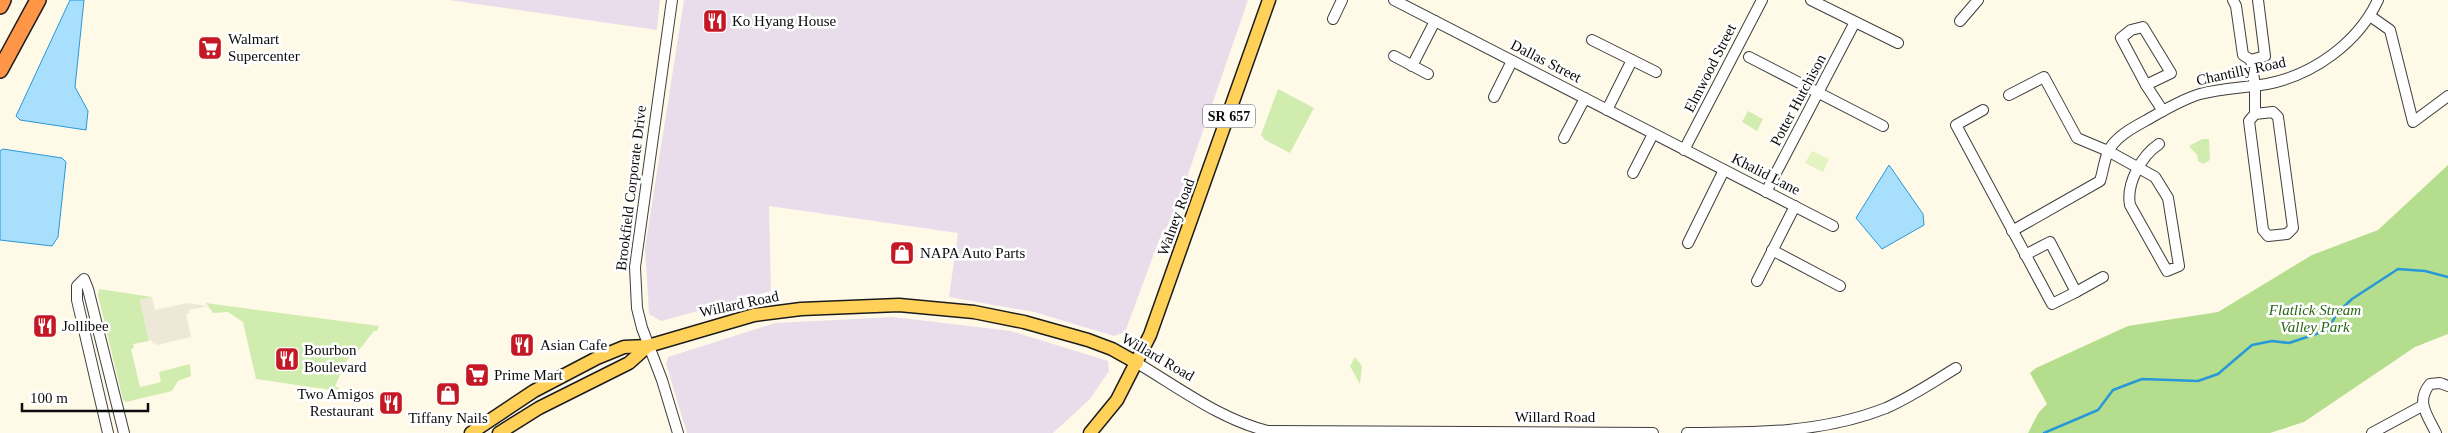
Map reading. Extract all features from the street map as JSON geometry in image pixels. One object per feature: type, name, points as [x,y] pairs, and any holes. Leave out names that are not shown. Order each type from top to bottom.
[{"type":"highway","points":[[0,6],[3,0]]},
{"type":"highway","points":[[2,68],[38,0]]},
{"type":"main road","name":"Walney Road","points":[[1090,433],[1117,400],[1137,363],[1192,220],[1269,0]]},
{"type":"main road","name":"Willard Road","points":[[471,433],[534,391],[597,358],[624,347],[648,346],[754,315],[847,306],[952,309],[1024,322],[1088,340],[1112,349],[1137,363]]},
{"type":"main road","name":"Willard Road","points":[[499,433],[547,403],[630,363],[648,346]]},
{"type":"street","name":"Brookfield Corporate Drive","points":[[672,0],[635,268],[637,308],[678,433]]},
{"type":"street","points":[[1332,19],[1342,0]]},
{"type":"street","name":"Dallas Street","points":[[1394,0],[1684,150]]},
{"type":"street","name":"Elmwood Street","points":[[1684,150],[1762,0]]},
{"type":"street","points":[[1811,0],[1898,43]]},
{"type":"street","points":[[1960,21],[1978,0]]},
{"type":"street","points":[[2233,0],[2236,6],[2243,55],[2251,60],[2264,56],[2258,0]]},
{"type":"street","name":"Chantilly Road","points":[[2012,231],[2100,181],[2108,151],[2125,133],[2163,111],[2197,95],[2219,89],[2255,86],[2280,81],[2316,66],[2349,41],[2370,16],[2378,0]]},
{"type":"street","points":[[2370,16],[2390,30],[2413,122],[2448,96]]},
{"type":"street","points":[[1412,66],[1435,21]]},
{"type":"street","name":"Potter Hutchison","points":[[1766,192],[1855,22]]},
{"type":"street","points":[[2146,85],[2171,73],[2143,26],[2131,30],[2121,38],[2146,85],[2163,111]]},
{"type":"street","points":[[1592,40],[1656,72]]},
{"type":"street","points":[[1394,56],[1428,74]]},
{"type":"street","points":[[1749,57],[1883,126]]},
{"type":"street","points":[[1608,110],[1632,60]]},
{"type":"street","points":[[2251,60],[2255,86],[2255,114],[2249,121],[2263,230],[2268,236],[2287,234],[2293,228],[2278,117],[2273,112],[2255,114]]},
{"type":"street","points":[[1494,98],[1512,61]]},
{"type":"street","points":[[2009,95],[2044,76],[2078,138],[2108,151],[2139,167],[2155,177],[2168,198],[2180,266],[2167,271],[2130,205],[2128,196],[2139,167],[2147,152],[2159,144]]},
{"type":"street","points":[[1564,138],[1584,98]]},
{"type":"street","points":[[1984,110],[1956,125],[2052,304],[2102,277]]},
{"type":"street","points":[[1633,173],[1654,134]]},
{"type":"street","name":"Khalid Lane","points":[[1684,150],[1833,226]]},
{"type":"street","points":[[1688,243],[1724,170]]},
{"type":"street","points":[[1757,281],[1795,206]]},
{"type":"street","points":[[2025,255],[2050,242],[2076,292]]},
{"type":"street","points":[[1772,250],[1840,286]]},
{"type":"street","points":[[108,433],[77,300],[78,286],[84,279],[124,433]]},
{"type":"street","name":"Willard Road","points":[[1137,363],[1227,415],[1245,424],[1268,431],[1653,433]]},
{"type":"street","points":[[1687,433],[1800,431],[1845,422],[1888,407],[1915,394],[1956,368]]},
{"type":"street","points":[[2372,433],[2422,406],[2430,384],[2440,383],[2448,386]]},
{"type":"street","points":[[2422,406],[2436,433]]},
{"type":"shaded area","points":[[449,0],[660,0],[657,30]]},
{"type":"shaded area","points":[[684,0],[1248,0],[1174,215],[1159,240],[1125,332],[1114,336],[1034,312],[949,297],[958,233],[769,206],[771,291],[661,321],[649,314],[645,248]]},
{"type":"shaded area","points":[[152,297],[155,310],[188,303],[208,306],[189,310],[189,313],[186,314],[191,337],[157,345],[156,343],[153,344],[152,340],[149,341],[140,300]]},
{"type":"shaded area","points":[[893,317],[1011,331],[1108,361],[1109,371],[1090,399],[1053,433],[687,433],[666,364],[668,357],[775,323]]},
{"type":"green space","points":[[1278,89],[1314,108],[1290,153],[1265,140],[1261,135]]},
{"type":"green space","points":[[1748,111],[1763,119],[1757,131],[1742,122]]},
{"type":"green space","points":[[2202,139],[2209,139],[2210,160],[2203,164],[2198,161],[2197,155],[2189,146]]},
{"type":"green space","points":[[1812,151],[1829,159],[1823,172],[1805,163]]},
{"type":"green space","name":"Flatlick Stream Valley Park","points":[[2448,165],[2448,334],[2415,347],[2304,422],[2270,433],[2028,433],[2039,412],[2047,404],[2030,373],[2036,368],[2128,326],[2218,312],[2312,255],[2378,230]]},
{"type":"green space","points":[[99,289],[152,297],[140,300],[149,341],[133,344],[134,348],[131,349],[140,387],[161,382],[159,372],[190,364],[191,376],[178,381],[172,391],[126,402],[123,400],[98,295]]},
{"type":"green space","points":[[206,303],[379,326],[377,331],[374,331],[360,349],[347,360],[335,386],[339,388],[338,391],[256,379],[243,322],[228,312],[213,313]]},
{"type":"green space","points":[[1355,357],[1362,366],[1360,384],[1350,366]]},
{"type":"water","points":[[70,0],[84,0],[75,87],[88,111],[86,130],[20,120],[16,116]]},
{"type":"water","points":[[3,149],[62,158],[66,162],[58,237],[52,246],[0,240],[0,151]]},
{"type":"water","points":[[1889,165],[1923,214],[1924,225],[1882,249],[1856,218]]},
{"type":"waterway","points":[[2044,433],[2098,410],[2113,390],[2142,379],[2198,381],[2218,374],[2252,345],[2272,341],[2289,343],[2328,330],[2337,313],[2352,299],[2398,269],[2425,271],[2448,277]]},
{"type":"place","name":"Ko Hyang House","points":[[715,21]]},
{"type":"place","name":"Walmart Supercenter","points":[[210,48]]},
{"type":"place","name":"NAPA Auto Parts","points":[[902,253]]},
{"type":"place","name":"Jollibee","points":[[45,326]]},
{"type":"place","name":"Asian Cafe","points":[[522,345]]},
{"type":"place","name":"Bourbon Boulevard","points":[[287,359]]},
{"type":"place","name":"Prime Mart","points":[[477,375]]},
{"type":"place","name":"Tiffany Nails","points":[[448,394]]},
{"type":"place","name":"Two Amigos Restaurant","points":[[391,403]]}]
